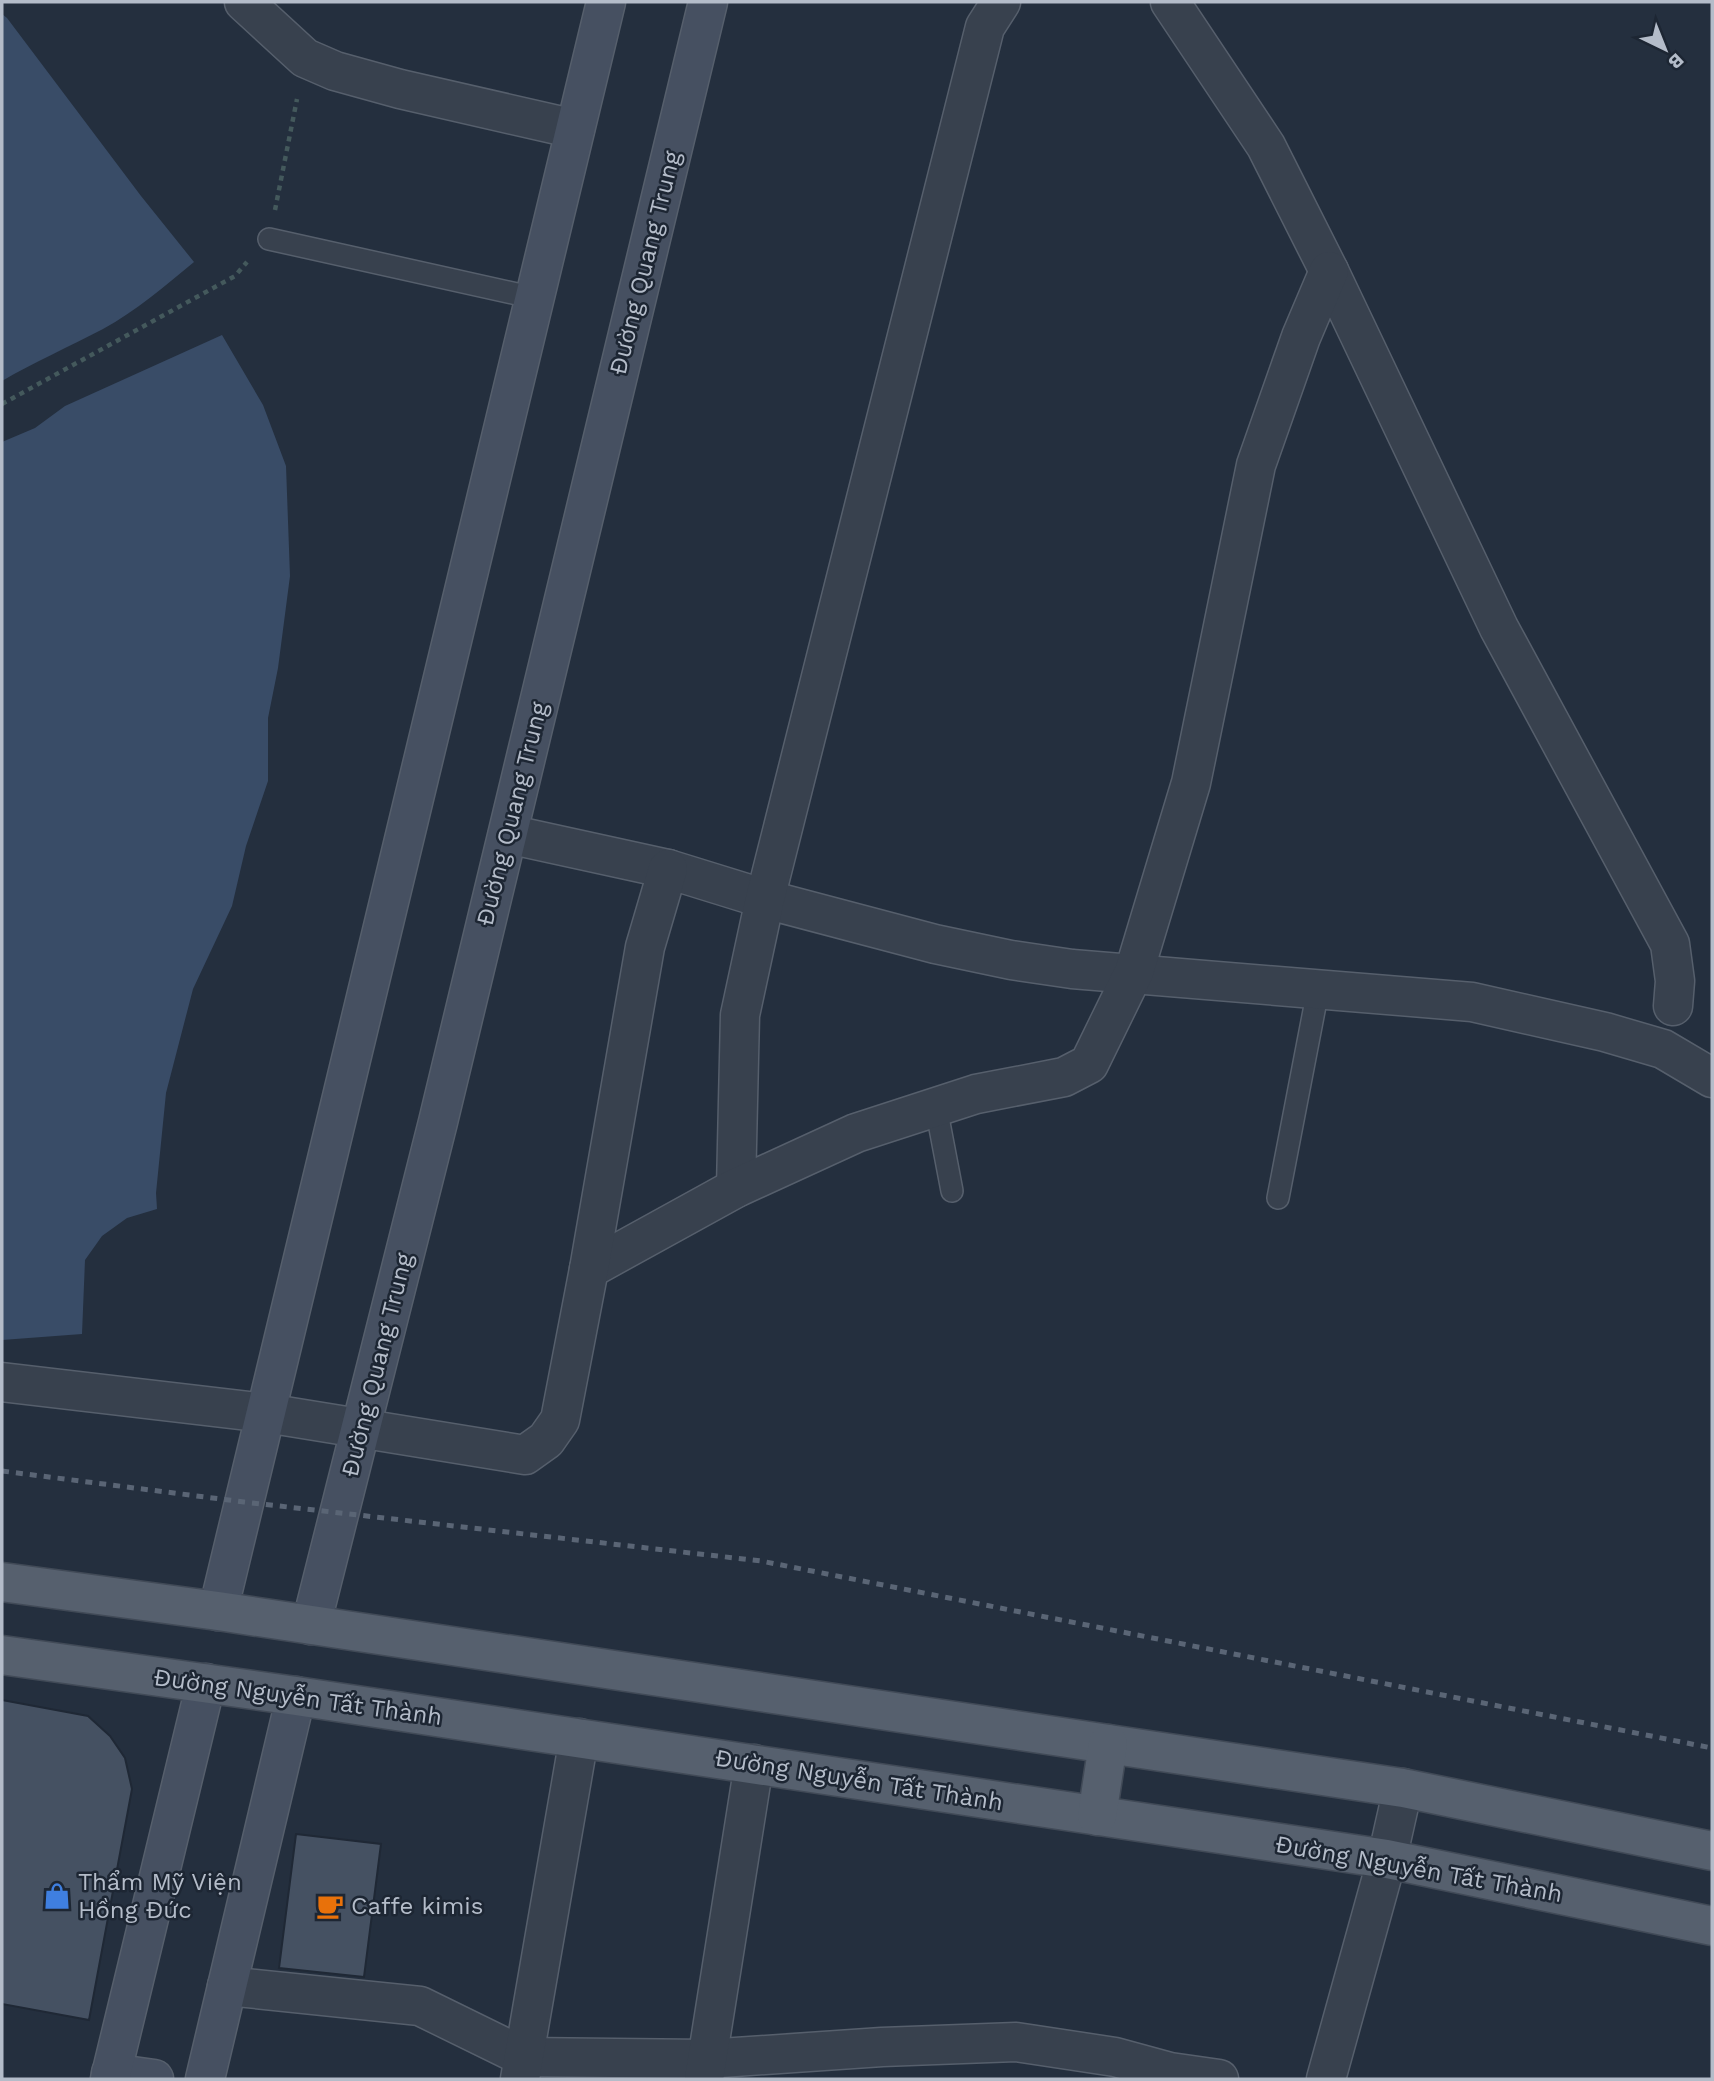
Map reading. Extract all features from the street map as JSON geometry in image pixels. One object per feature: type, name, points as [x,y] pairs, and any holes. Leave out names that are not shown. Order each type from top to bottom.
[{"type":"main road","points":[[218,1611],[606,2]]},
{"type":"main road","name":"Đường Quang Trung","points":[[311,1625],[508,834],[708,2]]},
{"type":"main road","points":[[2,1582],[218,1611],[1403,1788],[1712,1851]]},
{"type":"main road","name":"Đường Nguyễn Tất Thành","points":[[2,1655],[296,1696],[1387,1859],[1712,1926]]},
{"type":"main road","points":[[154,2079],[111,2076],[206,1683]]},
{"type":"main road","points":[[205,2079],[296,1696]]},
{"type":"main road","points":[[1097,1816],[1108,1744]]},
{"type":"street","points":[[244,2],[305,58],[335,71],[400,89],[575,129]]},
{"type":"street","points":[[736,1188],[740,1014],[765,899],[985,27],[1001,2]]},
{"type":"street","points":[[1170,2],[1266,146],[1329,271],[1499,628],[1670,944],[1675,981],[1673,1006]]},
{"type":"street","points":[[589,1269],[736,1188],[856,1132],[976,1094],[1064,1077],[1089,1064],[1134,972],[1191,783],[1256,466],[1301,337],[1329,271]]},
{"type":"street","points":[[508,834],[668,869],[765,899],[936,944],[1011,960],[1072,969],[1134,972],[1472,1002],[1605,1032],[1663,1049],[1712,1078]]},
{"type":"street","points":[[2,1382],[266,1413],[525,1455],[546,1440],[559,1420],[589,1269],[645,947],[668,869]]},
{"type":"street","points":[[522,2068],[579,1738]]},
{"type":"street","points":[[705,2069],[754,1764]]},
{"type":"street","points":[[1326,2079],[1387,1859],[1403,1788]]},
{"type":"street","points":[[227,1986],[420,2006],[522,2068],[705,2069],[882,2047],[1016,2042],[1115,2057],[1170,2072],[1219,2079]]},
{"type":"lane","points":[[269,239],[535,299]]},
{"type":"lane","points":[[1278,1198],[1318,990]]},
{"type":"lane","points":[[936,1107],[953,1191]]},
{"type":"path","points":[[2,404],[234,276],[269,239],[305,58]]},
{"type":"water","points":[[2,14],[194,262],[115,322],[2,381]]},
{"type":"water","points":[[222,335],[263,405],[286,466],[290,576],[278,668],[268,718],[268,781],[246,846],[232,906],[193,989],[166,1093],[156,1193],[157,1209],[127,1218],[102,1236],[85,1260],[82,1334],[2,1340],[2,442],[35,428],[65,406]]},
{"type":"building","name":"Thẩm Mỹ Viện Hồng Đức","points":[[2,1700],[88,1716],[110,1736],[125,1758],[132,1789],[89,2020],[2,2004]]},
{"type":"building","name":"Caffe kimis","points":[[296,1834],[381,1844],[364,1977],[279,1968]]},
{"type":"railway","points":[[2,1471],[244,1502],[761,1561],[1712,1748]]},
{"type":"place","name":"Thẩm Mỹ Viện Hồng Đức","points":[[57,1896]]},
{"type":"place","name":"Caffe kimis","points":[[330,1906]]}]
